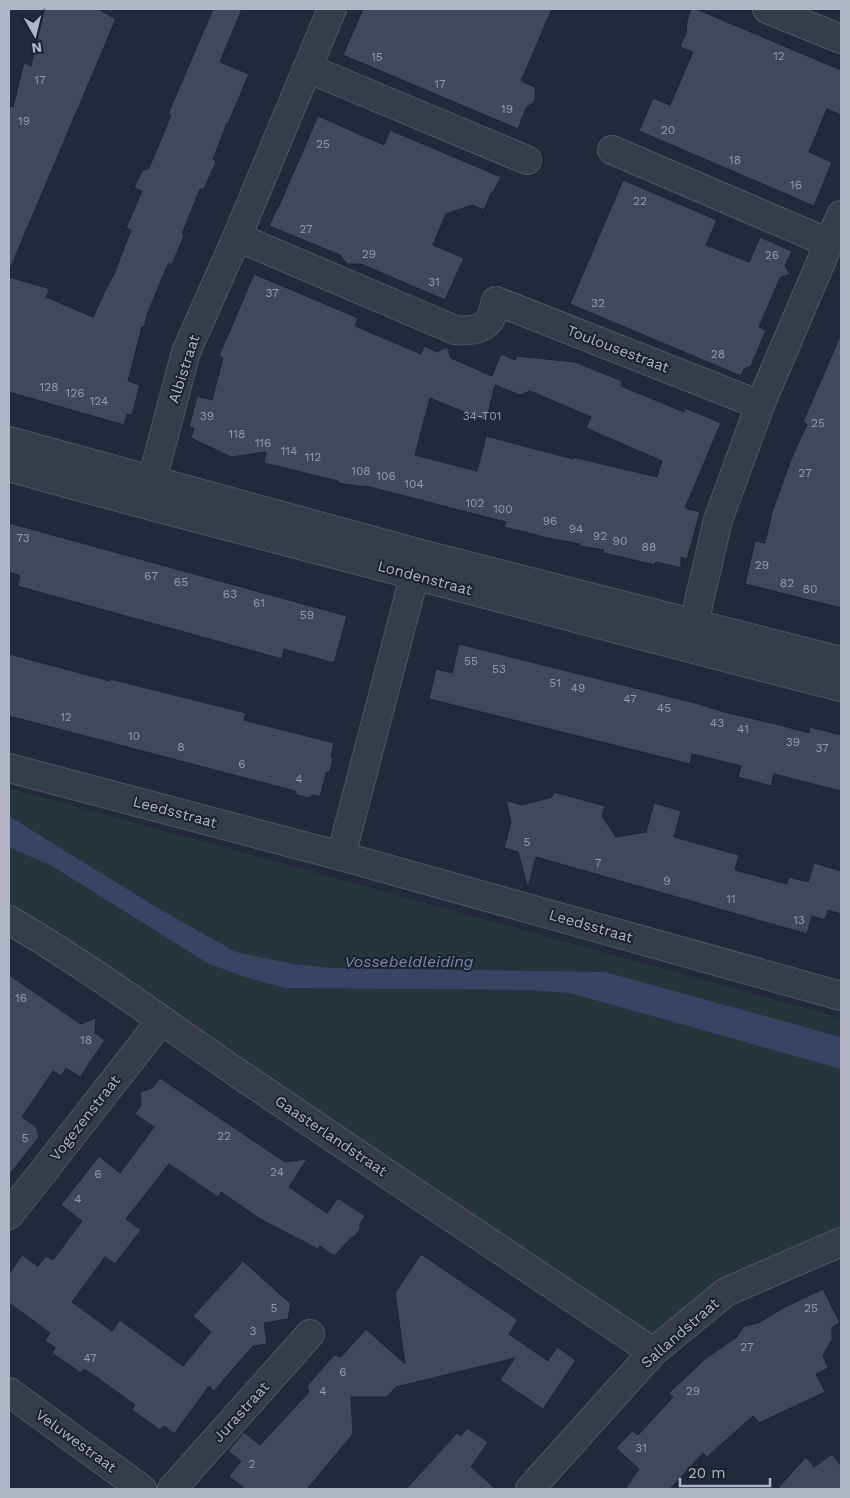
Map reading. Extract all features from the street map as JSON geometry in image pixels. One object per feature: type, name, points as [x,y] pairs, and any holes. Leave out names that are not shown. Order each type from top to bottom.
[{"type":"street","name":"Albistraat","points":[[148,493],[186,352],[237,237],[332,9]]},
{"type":"street","points":[[767,9],[841,39]]},
{"type":"street","points":[[306,68],[527,160]]},
{"type":"street","points":[[612,150],[829,243]]},
{"type":"street","points":[[691,636],[718,520],[760,405],[841,215]]},
{"type":"street","name":"Toulousestraat","points":[[237,237],[455,330],[466,331],[478,328],[489,320],[496,301],[760,405]]},
{"type":"street","name":"Londenstraat","points":[[9,441],[148,493]]},
{"type":"street","name":"Londenstraat","points":[[9,467],[148,493],[691,636],[841,687]]},
{"type":"street","points":[[341,856],[418,565]]},
{"type":"street","name":"Londenstraat","points":[[691,636],[841,661]]},
{"type":"street","name":"Leedsstraat","points":[[9,768],[341,856],[841,996]]},
{"type":"street","name":"Gaasterlandstraat","points":[[9,920],[101,978],[161,1021],[492,1246],[654,1352]]},
{"type":"street","name":"Vogezenstraat","points":[[9,1215],[161,1021]]},
{"type":"street","name":"Sallandstraat","points":[[530,1489],[654,1352],[726,1292],[841,1242]]},
{"type":"street","name":"Jurastraat","points":[[172,1489],[310,1334]]},
{"type":"street","name":"Veluwestraat","points":[[9,1392],[142,1489]]},
{"type":"shaded area","points":[[9,788],[841,1018],[841,1037],[605,972],[331,968],[294,964],[236,952],[156,907],[9,816]]},
{"type":"shaded area","points":[[9,846],[52,866],[209,964],[251,979],[286,988],[526,990],[570,993],[841,1069],[841,1234],[654,1341],[9,906]]},
{"type":"water","points":[[9,816],[156,907],[236,952],[294,964],[331,968],[605,972],[841,1037],[841,1069],[570,993],[526,990],[286,988],[251,979],[209,964],[52,866],[9,846]]},
{"type":"building","points":[[44,9],[98,9],[116,19],[9,271],[9,106],[13,107],[24,63],[31,66]]},
{"type":"building","points":[[213,9],[242,9],[220,62],[249,74],[213,159],[216,162],[204,189],[200,189],[182,234],[184,236],[172,264],[168,264],[148,312],[144,327],[142,327],[128,381],[140,385],[132,415],[127,414],[124,425],[9,392],[9,277],[50,289],[46,297],[93,317],[113,277],[131,230],[126,228],[142,191],[134,188],[142,171],[149,168],[171,115],[168,114]]},
{"type":"building","points":[[363,9],[552,9],[521,81],[535,87],[535,101],[526,108],[518,129],[343,55]]},
{"type":"building","points":[[691,9],[696,9],[841,70],[841,115],[827,109],[809,152],[832,162],[814,206],[639,131],[653,98],[670,105],[693,52],[680,47],[686,33]]},
{"type":"building","points":[[318,116],[384,145],[390,130],[501,177],[491,193],[484,210],[472,205],[446,214],[433,245],[464,258],[445,300],[361,264],[347,264],[340,255],[269,226]]},
{"type":"building","points":[[623,180],[717,220],[706,245],[749,262],[760,237],[792,251],[785,266],[790,274],[780,278],[759,327],[766,330],[751,366],[744,369],[741,376],[570,304]]},
{"type":"building","points":[[254,274],[358,318],[355,326],[421,354],[424,346],[437,352],[447,347],[451,358],[492,376],[501,354],[515,360],[517,356],[575,362],[622,381],[621,386],[684,412],[685,408],[721,423],[685,508],[700,512],[687,559],[681,557],[681,568],[656,562],[655,565],[604,553],[604,550],[579,546],[580,544],[504,527],[506,522],[366,486],[338,483],[338,481],[264,463],[266,452],[231,457],[191,438],[194,428],[189,427],[197,396],[212,400],[223,358],[219,356]],"holes":[[[495,385],[520,395],[530,391],[591,417],[586,428],[662,461],[657,477],[573,457],[573,459],[486,436],[477,471],[415,455],[430,398],[486,421]]]},
{"type":"building","points":[[841,334],[841,608],[745,584],[755,541],[765,543],[772,512],[790,462],[807,424],[803,422]]},
{"type":"building","points":[[9,523],[347,616],[334,663],[284,649],[282,659],[17,586],[20,576],[9,572]]},
{"type":"building","points":[[459,644],[809,733],[810,727],[841,735],[841,791],[774,774],[771,786],[738,777],[741,766],[692,754],[690,764],[429,699],[436,669],[452,673]]},
{"type":"building","points":[[9,654],[110,681],[110,679],[246,713],[244,720],[334,743],[330,771],[326,773],[320,797],[312,795],[309,798],[297,795],[295,791],[9,716]]},
{"type":"building","points":[[554,792],[605,806],[602,816],[616,837],[646,832],[654,803],[681,811],[674,837],[739,855],[735,870],[787,884],[789,877],[808,882],[814,863],[841,871],[841,914],[828,910],[825,920],[812,916],[807,934],[536,857],[528,888],[518,852],[504,848],[511,822],[506,800],[522,805],[552,797]]},
{"type":"building","points":[[9,975],[81,1024],[96,1018],[95,1033],[105,1040],[80,1077],[66,1068],[61,1076],[53,1071],[22,1117],[36,1127],[39,1137],[9,1175]]},
{"type":"building","points":[[160,1078],[285,1162],[307,1159],[289,1187],[327,1213],[338,1198],[365,1216],[355,1236],[334,1256],[320,1246],[318,1249],[260,1219],[221,1192],[218,1197],[169,1164],[126,1219],[141,1230],[115,1264],[105,1257],[72,1302],[112,1331],[120,1320],[183,1366],[211,1332],[193,1316],[243,1261],[291,1304],[288,1319],[264,1323],[267,1344],[253,1346],[214,1391],[209,1386],[174,1434],[164,1426],[160,1430],[132,1410],[135,1405],[95,1376],[84,1369],[81,1373],[52,1353],[55,1348],[45,1340],[50,1333],[9,1303],[9,1274],[22,1255],[38,1266],[46,1256],[53,1260],[82,1221],[61,1205],[99,1156],[120,1173],[154,1127],[135,1114],[141,1105],[140,1092],[152,1088]]},
{"type":"building","points":[[421,1254],[518,1320],[509,1334],[548,1361],[557,1347],[576,1360],[543,1409],[500,1380],[515,1358],[396,1387],[387,1397],[351,1397],[353,1434],[307,1489],[245,1489],[229,1476],[241,1461],[228,1451],[244,1432],[260,1445],[309,1392],[307,1386],[334,1355],[341,1357],[366,1329],[405,1364],[395,1293]]},
{"type":"building","points":[[823,1289],[840,1323],[832,1327],[832,1340],[823,1355],[828,1368],[816,1374],[825,1392],[759,1423],[753,1416],[707,1457],[703,1453],[670,1489],[625,1489],[639,1469],[616,1448],[632,1431],[638,1435],[673,1397],[669,1393],[705,1359],[737,1337],[744,1326],[758,1323],[785,1307]]},
{"type":"building","points":[[467,1428],[488,1442],[471,1467],[496,1489],[406,1489],[457,1433],[461,1436]]},
{"type":"building","points":[[832,1454],[841,1466],[841,1489],[777,1489],[806,1457],[814,1467]]},
{"type":"water label","name":"Vossebeldleiding","points":[[409,961]]}]
